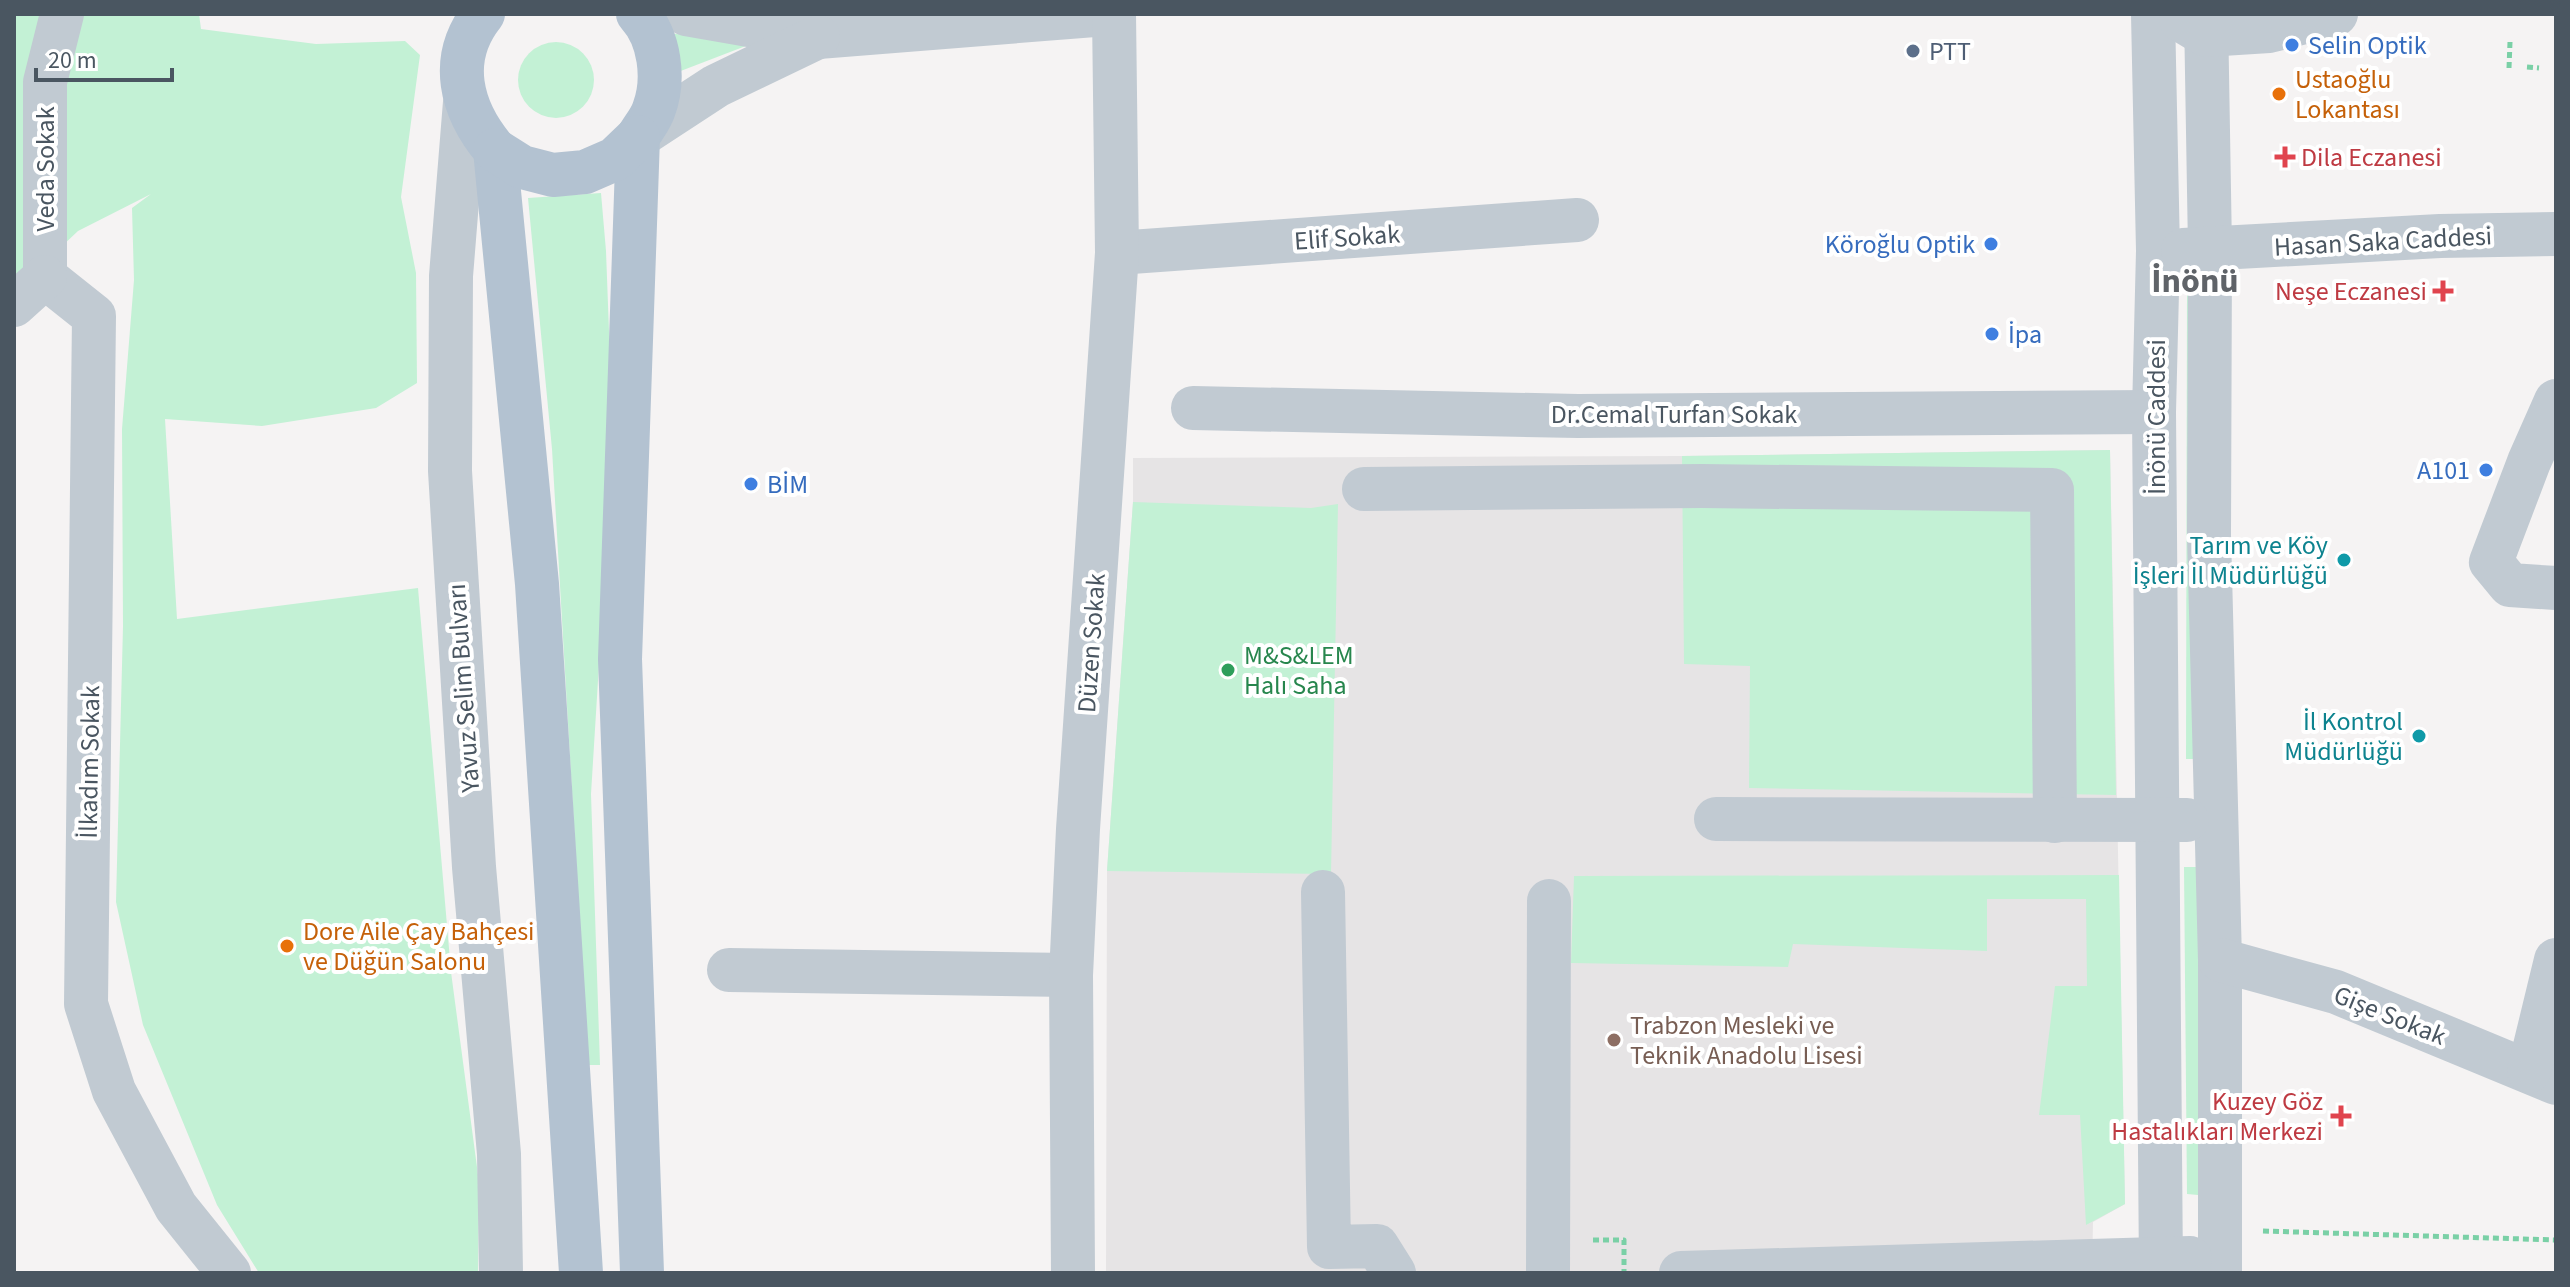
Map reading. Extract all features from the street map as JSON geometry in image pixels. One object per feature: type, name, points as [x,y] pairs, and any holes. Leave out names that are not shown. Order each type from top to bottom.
[{"type":"main road","name":"Yavuz Selim Bulvarı","points":[[479,17],[465,48],[462,75],[465,102],[477,129],[495,150],[522,167],[553,175],[585,172],[615,159],[638,137],[654,110],[660,80],[657,49],[638,14]]},
{"type":"main road","name":"Yavuz Selim Bulvarı","points":[[638,137],[620,659],[642,1273]]},
{"type":"main road","name":"Yavuz Selim Bulvarı","points":[[495,150],[537,584],[581,1273]]},
{"type":"street","name":"Veda Sokak","points":[[30,291],[45,82],[62,14]]},
{"type":"street","points":[[686,14],[818,37],[1107,14]]},
{"type":"street","name":"Düzen Sokak","points":[[1073,1273],[1071,975],[1117,253],[1114,14]]},
{"type":"street","name":"İnönü Caddesi","points":[[2153,14],[2158,251],[2154,412],[2161,1266],[2220,1265],[2220,960],[2209,535],[2210,249],[2195,21]]},
{"type":"street","points":[[2195,21],[2269,31],[2336,14]]},
{"type":"street","points":[[638,137],[716,86],[818,37]]},
{"type":"street","name":"Yavuz Selim Bulvarı","points":[[465,102],[451,276],[450,471],[474,867],[499,1154],[501,1273]]},
{"type":"street","name":"Elif Sokak","points":[[1117,253],[1577,220]]},
{"type":"street","name":"Hasan Saka Caddesi","points":[[2158,251],[2440,236],[2556,234]]},
{"type":"street","name":"İlkadım Sokak","points":[[30,291],[94,316],[86,1004],[114,1091],[176,1207],[229,1273]]},
{"type":"street","points":[[2556,401],[2491,562],[2510,585],[2556,588]]},
{"type":"street","name":"Dr.Cemal Turfan Sokak","points":[[1193,408],[1578,416],[2154,412]]},
{"type":"street","points":[[1364,489],[1702,486],[2052,490],[2055,821]]},
{"type":"street","points":[[1716,819],[2217,819]]},
{"type":"street","points":[[1323,892],[1329,1247],[1377,1246],[1394,1273]]},
{"type":"street","points":[[1548,1273],[1549,901]]},
{"type":"street","name":"Gişe Sokak","points":[[2220,960],[2336,992],[2542,1077]]},
{"type":"street","points":[[2542,1077],[2556,960]]},
{"type":"street","points":[[729,970],[1071,975]]},
{"type":"street","points":[[1681,1273],[2161,1266]]},
{"type":"path","points":[[2509,68],[2510,42]]},
{"type":"path","points":[[2527,67],[2539,68]]},
{"type":"path","points":[[2262,1231],[2556,1240]]},
{"type":"path","points":[[1624,1240],[1624,1273]]},
{"type":"shaded area","points":[[2110,450],[2125,1204],[2093,1222],[2092,1273],[1106,1273],[1107,871],[1133,502],[1133,458],[1682,456]]},
{"type":"green space","points":[[14,14],[199,14],[201,29],[316,44],[405,41],[420,55],[401,197],[416,273],[417,383],[376,408],[262,426],[165,419],[177,619],[418,588],[451,972],[479,1182],[478,1273],[259,1273],[217,1205],[143,1025],[116,902],[123,626],[122,429],[134,280],[132,208],[151,194],[78,231],[25,281],[14,299]]},
{"type":"green space","points":[[669,33],[751,44],[665,77]]},
{"type":"green space","points":[[556,42],[570,45],[583,53],[591,66],[594,80],[591,94],[583,107],[570,115],[556,118],[542,115],[529,107],[521,94],[518,80],[521,66],[529,53],[542,45]]},
{"type":"green space","points":[[601,193],[613,438],[591,794],[600,1065],[588,1065],[552,449],[528,198]]},
{"type":"green space","points":[[2187,289],[2196,289],[2194,759],[2186,759]]},
{"type":"green space","points":[[2110,450],[2116,795],[1749,788],[1750,666],[1684,664],[1682,456]]},
{"type":"green space","name":"M&S&LEM Halı Saha","points":[[1133,502],[1311,508],[1338,504],[1331,874],[1107,871]]},
{"type":"green space","points":[[2184,867],[2199,867],[2198,1195],[2187,1194]]},
{"type":"green space","points":[[2119,875],[2125,1204],[2086,1225],[2080,1115],[2039,1115],[2055,986],[2087,986],[2086,899],[1987,899],[1987,951],[1793,944],[1788,967],[1571,963],[1574,876]]},
{"type":"place","name":"Selin Optik","points":[[2292,45]]},
{"type":"place","name":"PTT","points":[[1913,51]]},
{"type":"place","name":"Ustaoğlu Lokantası","points":[[2279,94]]},
{"type":"place","name":"Dila Eczanesi","points":[[2285,157]]},
{"type":"place","name":"Köroğlu Optik","points":[[1991,244]]},
{"type":"place","name":"Neşe Eczanesi","points":[[2443,291]]},
{"type":"place","name":"İpa","points":[[1992,334]]},
{"type":"place","name":"A101","points":[[2486,470]]},
{"type":"place","name":"BİM","points":[[751,484]]},
{"type":"place","name":"Tarım ve Köy İşleri İl Müdürlüğü","points":[[2344,560]]},
{"type":"place","name":"M&S&LEM Halı Saha","points":[[1228,670]]},
{"type":"place","name":"İl Kontrol Müdürlüğü","points":[[2419,736]]},
{"type":"place","name":"Dore Aile Çay Bahçesi ve Düğün Salonu","points":[[287,946]]},
{"type":"place","name":"Trabzon Mesleki ve Teknik Anadolu Lisesi","points":[[1614,1040]]},
{"type":"place","name":"Kuzey Göz Hastalıkları Merkezi","points":[[2341,1116]]},
{"type":"district","name":"İnönü","points":[[2195,280]]}]
